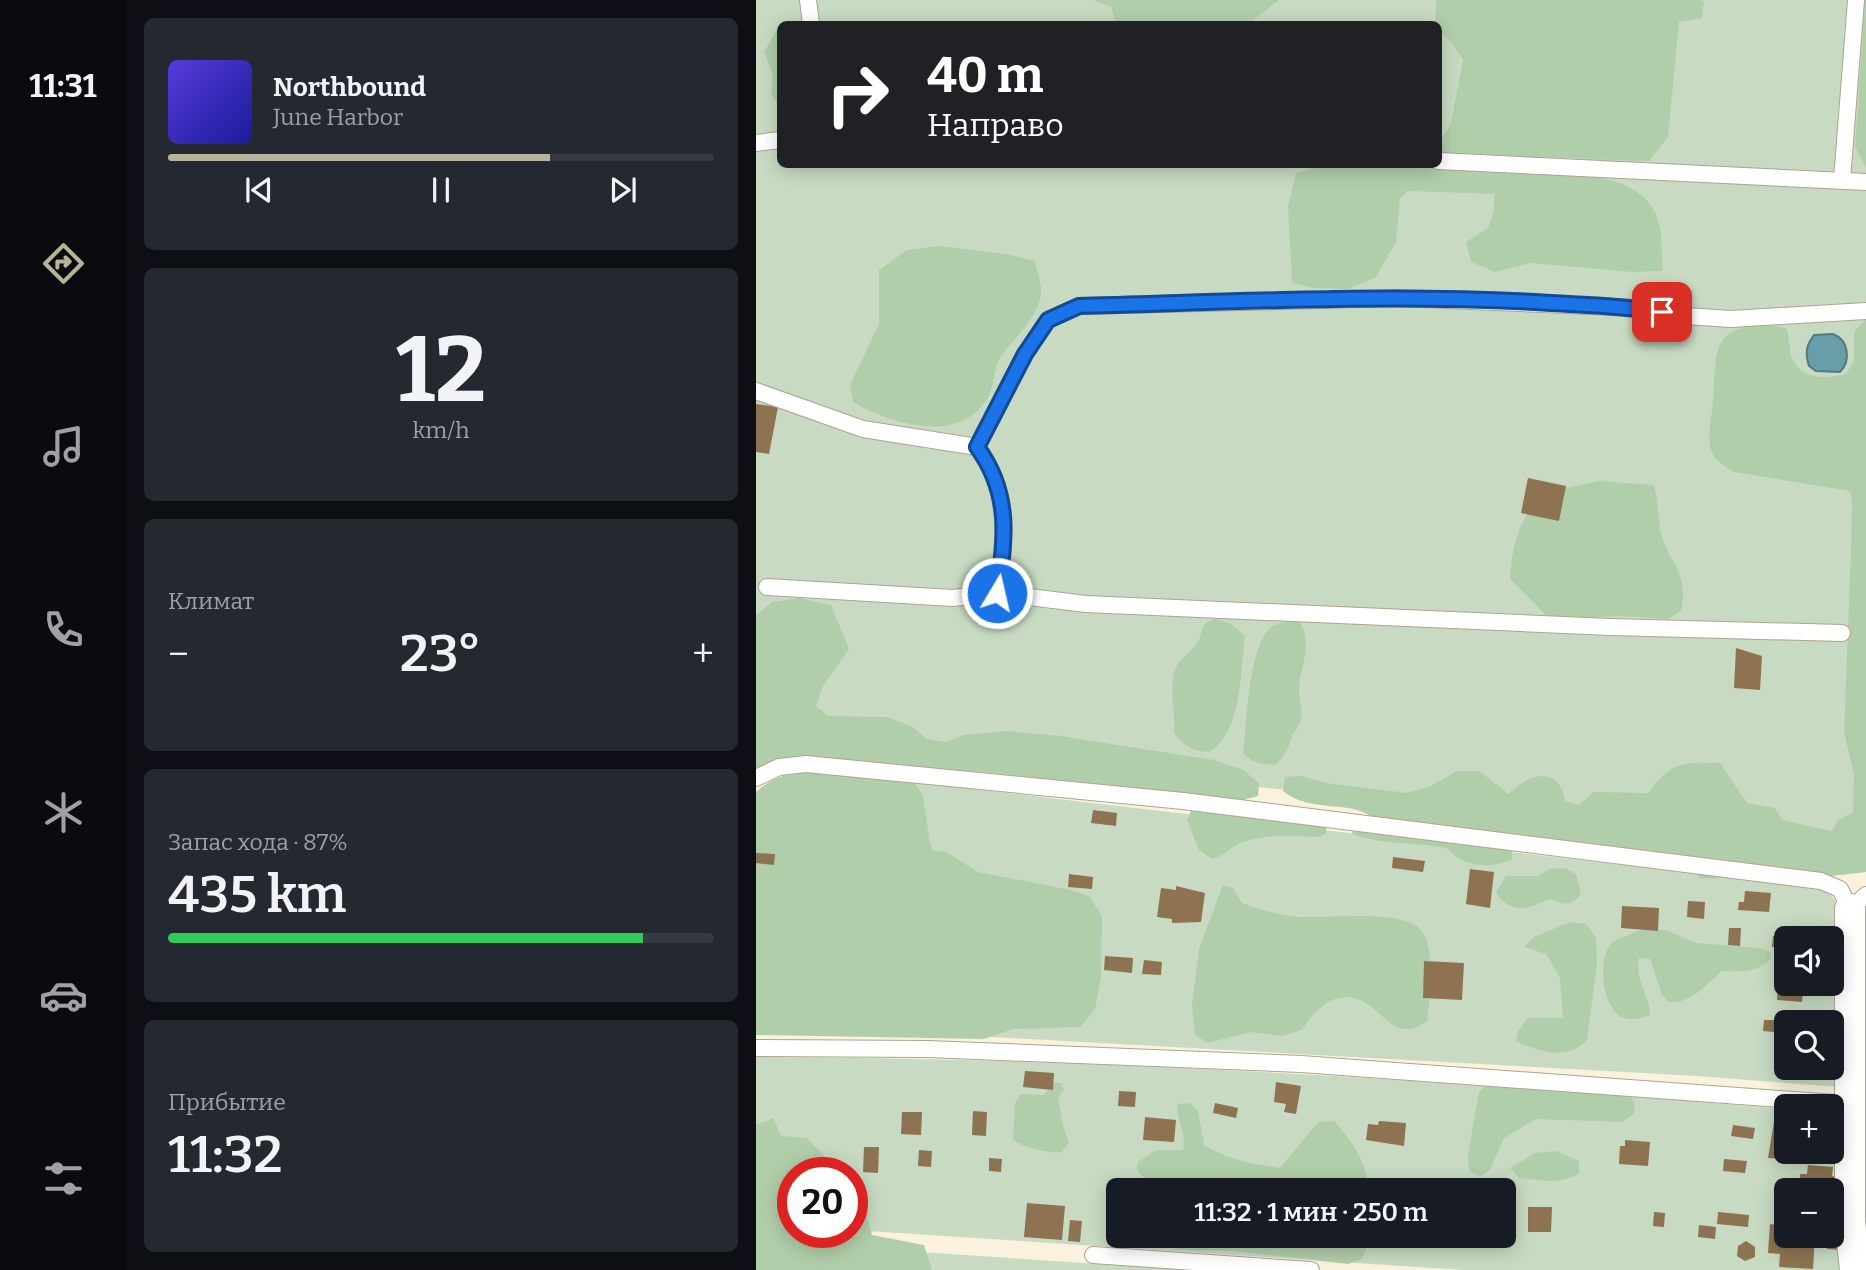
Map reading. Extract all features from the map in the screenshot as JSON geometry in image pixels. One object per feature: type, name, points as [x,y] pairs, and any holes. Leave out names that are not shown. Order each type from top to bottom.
[{"type":"street","points":[[1855,1270],[1850,1222],[1849,1104],[1858,902]]},
{"type":"lane","points":[[808,0],[811,21]]},
{"type":"lane","points":[[1842,180],[1856,0]]},
{"type":"lane","points":[[756,143],[777,140]]},
{"type":"lane","points":[[1442,161],[1866,181]]},
{"type":"lane","points":[[977,447],[1025,354],[1048,320],[1079,306],[1399,298],[1499,300],[1638,308],[1686,316],[1731,319],[1866,312]]},
{"type":"lane","points":[[756,391],[863,429],[977,447],[992,468],[1004,518],[997,593]]},
{"type":"lane","points":[[767,587],[953,598],[997,593],[1100,605],[1610,627],[1842,633]]},
{"type":"lane","points":[[756,778],[779,767],[806,764],[1183,801],[1821,881],[1840,889],[1858,902]]},
{"type":"lane","points":[[756,1048],[928,1049],[1301,1064],[1849,1104]]},
{"type":"lane","points":[[1093,1255],[1311,1270]]},
{"type":"green space","points":[[756,0],[1866,0],[1866,854],[1415,803],[973,758],[756,746]]},
{"type":"green space","points":[[1093,0],[1279,0],[1252,21],[1115,21],[1111,7]]},
{"type":"green space","points":[[1436,0],[1704,2],[1702,18],[1679,22],[1668,137],[1649,161],[1555,157],[1498,160],[1509,169],[1592,176],[1633,189],[1647,201],[1657,217],[1663,271],[1632,272],[1531,263],[1495,272],[1471,262],[1466,242],[1488,228],[1494,211],[1494,194],[1407,191],[1400,199],[1396,242],[1376,277],[1348,289],[1314,288],[1292,283],[1288,206],[1296,173],[1315,168],[1442,168],[1442,139],[1451,123],[1463,60],[1442,34],[1442,21],[1435,21]]},
{"type":"green space","points":[[1866,0],[1866,168],[1855,147]]},
{"type":"green space","points":[[777,30],[777,102],[771,94],[773,75],[764,52]]},
{"type":"green space","points":[[939,246],[1006,254],[1035,261],[1041,293],[1036,310],[1026,326],[1001,356],[988,397],[976,412],[961,422],[924,426],[886,417],[853,402],[850,385],[879,324],[879,270],[907,250]]},
{"type":"green space","points":[[1866,318],[1866,872],[1832,876],[1761,866],[1737,867],[1715,879],[1700,878],[1690,867],[1372,817],[1352,809],[1306,802],[1283,791],[1285,777],[1301,776],[1326,783],[1407,793],[1429,787],[1457,771],[1479,771],[1509,794],[1534,777],[1550,777],[1562,790],[1565,801],[1579,805],[1593,792],[1649,793],[1663,775],[1678,766],[1720,763],[1747,803],[1775,808],[1782,820],[1832,831],[1837,821],[1853,812],[1854,775],[1844,732],[1851,550],[1850,491],[1734,472],[1713,454],[1710,432],[1717,353],[1724,339],[1731,333],[1758,325],[1786,328],[1795,364],[1807,374],[1830,377],[1846,374],[1854,361],[1854,332]]},
{"type":"green space","points":[[1598,481],[1654,485],[1663,540],[1682,585],[1681,611],[1668,619],[1619,616],[1564,619],[1546,615],[1510,579],[1519,531],[1539,501],[1550,494]]},
{"type":"green space","points":[[799,598],[831,605],[849,649],[823,686],[816,706],[828,716],[888,717],[913,727],[927,739],[946,742],[963,735],[1006,731],[1060,736],[1214,760],[1243,770],[1259,783],[1258,796],[1243,800],[991,773],[865,763],[756,772],[756,615],[772,602]]},
{"type":"green space","points":[[1215,619],[1231,624],[1245,636],[1234,715],[1221,742],[1210,752],[1190,747],[1174,733],[1172,691],[1178,663],[1196,645],[1204,625]]},
{"type":"green space","points":[[1287,620],[1299,621],[1305,638],[1299,690],[1301,719],[1286,752],[1276,765],[1262,764],[1243,753],[1252,671],[1261,641],[1268,630]]},
{"type":"green space","points":[[833,769],[913,780],[923,796],[933,851],[946,852],[978,872],[1089,896],[1102,916],[1101,978],[1095,1009],[1080,1027],[1013,1029],[984,1039],[756,1035],[756,792],[783,776]]},
{"type":"green space","points":[[804,780],[930,784],[1819,888],[1831,894],[1841,911],[1841,926],[1774,926],[1774,996],[1840,996],[1839,1010],[1774,1010],[1774,1080],[1838,1080],[1838,1087],[1697,1076],[756,1024],[756,866]]},
{"type":"green space","points":[[1212,808],[1327,824],[1326,833],[1320,837],[1280,836],[1251,840],[1212,859],[1199,850],[1187,820],[1191,811]]},
{"type":"green space","points":[[1354,827],[1504,842],[1512,852],[1512,859],[1495,865],[1477,865],[1460,859],[1447,848],[1363,838],[1352,834]]},
{"type":"green space","points":[[1565,868],[1576,874],[1581,894],[1570,903],[1550,899],[1521,908],[1508,905],[1496,893],[1506,876],[1538,876],[1549,869]]},
{"type":"green space","points":[[1223,885],[1233,888],[1242,903],[1278,914],[1300,917],[1395,918],[1418,927],[1424,934],[1430,958],[1427,1021],[1414,1028],[1404,1029],[1390,1023],[1366,1003],[1351,997],[1342,997],[1326,1003],[1302,1030],[1282,1036],[1250,1032],[1208,1043],[1195,1035],[1192,1005],[1199,949]]},
{"type":"green space","points":[[1570,922],[1586,924],[1596,937],[1597,965],[1587,1039],[1572,1050],[1544,1051],[1516,1041],[1518,1031],[1528,1018],[1563,1018],[1560,978],[1546,954],[1524,947],[1534,937]]},
{"type":"green space","points":[[1640,930],[1666,930],[1696,943],[1759,948],[1770,952],[1771,959],[1755,969],[1722,971],[1691,997],[1668,1002],[1662,995],[1650,959],[1639,958],[1640,981],[1648,1000],[1650,1015],[1628,1019],[1617,1013],[1611,1005],[1604,984],[1604,961],[1611,944]]},
{"type":"green space","points":[[756,1057],[1143,1066],[1530,1089],[1774,1108],[1774,1164],[1844,1164],[1844,1153],[1847,1270],[1463,1270],[1127,1248],[1516,1248],[1516,1178],[1106,1178],[1106,1247],[868,1231],[868,1157],[777,1157],[777,1194],[756,1224]]},
{"type":"green space","points":[[1054,1083],[1061,1083],[1064,1090],[1058,1098],[1069,1142],[1062,1152],[1037,1150],[1013,1140],[1015,1103],[1021,1094],[1044,1095]]},
{"type":"green space","points":[[1488,1084],[1630,1095],[1635,1104],[1634,1114],[1622,1122],[1536,1119],[1504,1138],[1490,1170],[1480,1176],[1469,1171],[1468,1155],[1479,1092]]},
{"type":"green space","points":[[1189,1103],[1198,1110],[1204,1145],[1231,1158],[1280,1168],[1318,1122],[1334,1121],[1358,1152],[1367,1178],[1144,1178],[1137,1170],[1138,1162],[1156,1150],[1183,1150],[1178,1104]]},
{"type":"green space","points":[[773,1118],[781,1136],[807,1138],[825,1157],[777,1157],[777,1248],[868,1248],[868,1221],[872,1235],[924,1245],[932,1270],[756,1270],[756,1125]]},
{"type":"green space","points":[[1556,1151],[1579,1161],[1579,1173],[1565,1179],[1542,1180],[1519,1178],[1510,1168],[1535,1153]]},
{"type":"green space","points":[[756,1241],[777,1242],[777,1248],[860,1248],[1188,1270],[756,1270]]},
{"type":"green space","points":[[1174,1248],[1367,1248],[1362,1259],[1348,1264],[1234,1251]]},
{"type":"water","points":[[1833,334],[1842,341],[1847,351],[1844,367],[1840,372],[1816,371],[1809,366],[1809,342],[1814,335]]},
{"type":"building","points":[[756,404],[778,407],[769,454],[756,452]]},
{"type":"building","points":[[1528,478],[1566,486],[1559,521],[1521,513]]},
{"type":"building","points":[[1736,648],[1762,656],[1760,690],[1734,688]]},
{"type":"building","points":[[1093,810],[1117,813],[1116,826],[1091,823]]},
{"type":"building","points":[[756,853],[775,854],[774,865],[756,863]]},
{"type":"building","points":[[1393,857],[1425,861],[1423,872],[1392,868]]},
{"type":"building","points":[[1470,869],[1494,872],[1490,908],[1466,904]]},
{"type":"building","points":[[1069,874],[1093,877],[1092,889],[1068,887]]},
{"type":"building","points":[[1176,886],[1205,893],[1201,922],[1172,923],[1172,919],[1157,917],[1161,888],[1176,890]]},
{"type":"building","points":[[1745,891],[1771,893],[1769,912],[1738,910],[1739,902],[1744,902]]},
{"type":"building","points":[[1688,901],[1705,902],[1704,919],[1687,917]]},
{"type":"building","points":[[1622,906],[1659,908],[1658,931],[1621,928]]},
{"type":"building","points":[[1729,928],[1741,928],[1740,946],[1728,945]]},
{"type":"building","points":[[1105,956],[1133,958],[1132,973],[1104,970]]},
{"type":"building","points":[[1144,960],[1162,962],[1161,975],[1142,974]]},
{"type":"building","points":[[1424,961],[1464,963],[1462,1000],[1423,998]]},
{"type":"building","points":[[1777,996],[1803,996],[1802,1002],[1777,1000]]},
{"type":"building","points":[[1764,1020],[1774,1020],[1774,1032],[1763,1031]]},
{"type":"building","points":[[1025,1071],[1054,1073],[1053,1090],[1023,1087]]},
{"type":"building","points":[[1276,1082],[1301,1086],[1296,1114],[1284,1112],[1286,1104],[1274,1102]]},
{"type":"building","points":[[1119,1091],[1136,1092],[1135,1107],[1118,1106]]},
{"type":"building","points":[[1215,1103],[1238,1108],[1236,1118],[1213,1113]]},
{"type":"building","points":[[973,1111],[987,1112],[986,1136],[972,1135]]},
{"type":"building","points":[[902,1112],[922,1112],[921,1135],[901,1134]]},
{"type":"building","points":[[1145,1117],[1176,1120],[1174,1142],[1143,1140]]},
{"type":"building","points":[[1379,1121],[1406,1123],[1404,1146],[1366,1140],[1368,1124],[1378,1125]]},
{"type":"building","points":[[1774,1122],[1774,1158],[1768,1158]]},
{"type":"building","points":[[1733,1125],[1755,1128],[1753,1139],[1731,1136]]},
{"type":"building","points":[[1625,1140],[1650,1142],[1648,1166],[1619,1164],[1620,1146],[1625,1146]]},
{"type":"building","points":[[864,1147],[879,1147],[878,1173],[868,1172],[868,1157],[864,1157]]},
{"type":"building","points":[[919,1150],[932,1151],[931,1167],[918,1166]]},
{"type":"building","points":[[989,1158],[1002,1159],[1001,1172],[989,1171]]},
{"type":"building","points":[[1724,1159],[1747,1161],[1745,1173],[1723,1171]]},
{"type":"building","points":[[1808,1165],[1833,1167],[1832,1176],[1838,1178],[1800,1178],[1800,1174],[1807,1174]]},
{"type":"building","points":[[1027,1203],[1065,1206],[1062,1240],[1024,1237]]},
{"type":"building","points":[[1528,1207],[1552,1207],[1551,1232],[1528,1232]]},
{"type":"building","points":[[1654,1212],[1665,1213],[1664,1227],[1653,1226]]},
{"type":"building","points":[[1718,1212],[1749,1215],[1748,1227],[1717,1224]]},
{"type":"building","points":[[1070,1220],[1082,1221],[1080,1242],[1068,1241]]},
{"type":"building","points":[[1770,1224],[1774,1224],[1774,1248],[1814,1248],[1813,1269],[1779,1267],[1780,1254],[1768,1253]]},
{"type":"building","points":[[1699,1225],[1716,1227],[1715,1239],[1698,1237]]},
{"type":"building","points":[[1746,1241],[1755,1247],[1755,1257],[1745,1261],[1737,1256],[1738,1246]]},
{"type":"route","points":[[997,593],[1004,518],[992,468],[977,447],[1025,354],[1048,320],[1079,306],[1399,298],[1499,300],[1638,308],[1662,312]]}]
